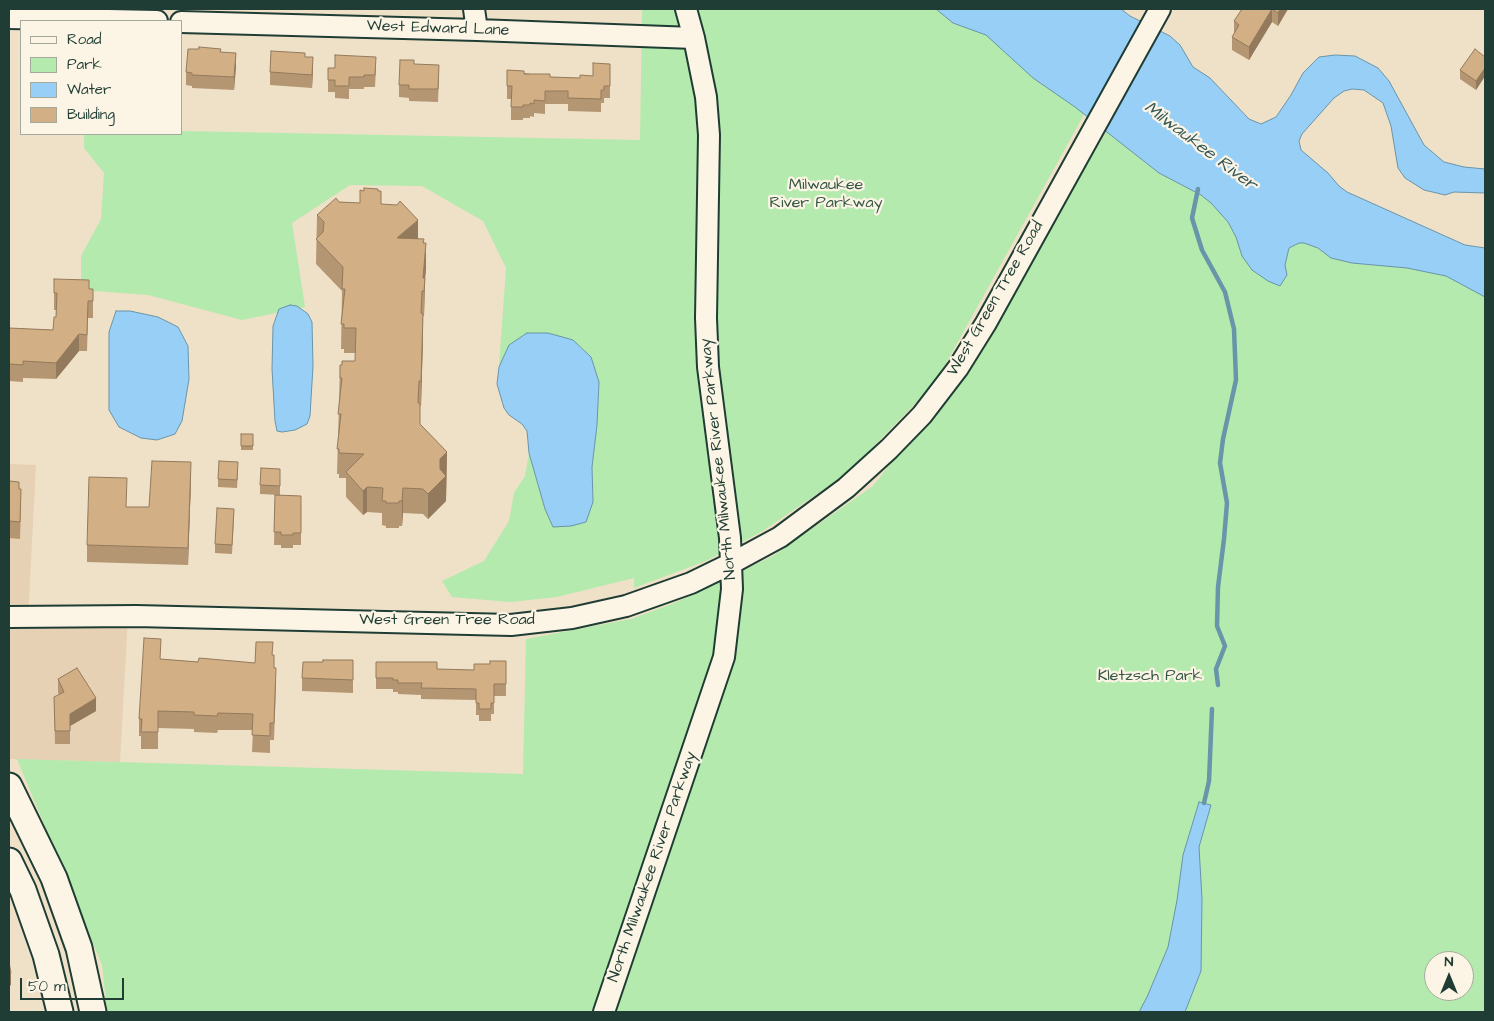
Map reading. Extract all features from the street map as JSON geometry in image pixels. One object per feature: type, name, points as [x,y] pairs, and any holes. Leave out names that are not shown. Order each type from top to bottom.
[{"type":"main road","points":[[9,786],[54,878],[79,948],[94,1012]]},
{"type":"main road","points":[[9,861],[23,890],[46,955],[60,1012]]},
{"type":"street","points":[[474,9],[478,30]]},
{"type":"street","name":"North Milwaukee River Parkway","points":[[604,1012],[724,657],[732,589],[732,563],[708,367],[706,318],[709,135],[705,96],[694,38],[686,9]]},
{"type":"street","name":"West Green Tree Road","points":[[9,617],[136,616],[511,624],[572,618],[626,606],[691,583],[732,563],[780,537],[846,488],[889,449],[922,415],[958,368],[986,323],[1159,11]]},
{"type":"street","points":[[9,18],[37,14],[140,20]]},
{"type":"street","name":"West Edward Lane","points":[[182,22],[250,16],[478,30],[694,38]]},
{"type":"shaded area","points":[[9,464],[36,465],[28,618],[128,616],[120,762],[9,759]]},
{"type":"green space","name":"Milwaukee River Parkway","points":[[642,9],[1045,9],[1086,111],[935,383],[850,471],[763,531],[706,561],[634,588],[634,578],[557,597],[510,602],[452,597],[442,581],[484,561],[509,521],[514,493],[525,476],[529,453],[545,509],[553,526],[593,502],[592,467],[597,425],[599,382],[591,357],[573,340],[510,345],[499,367],[506,268],[483,221],[422,186],[350,185],[292,223],[305,307],[242,320],[148,295],[81,290],[81,256],[101,219],[104,173],[84,148],[84,135],[182,135],[182,131],[640,140]]},
{"type":"green space","name":"Kletzsch Park","points":[[1106,132],[1485,267],[1485,1012],[107,1012],[102,965],[17,759],[523,774],[526,639],[631,619],[677,602],[773,556],[873,486],[974,359]]},
{"type":"water","name":"Milwaukee River","points":[[936,9],[1121,9],[1130,16],[1170,36],[1180,45],[1193,67],[1210,78],[1249,119],[1261,124],[1276,117],[1303,73],[1319,57],[1335,55],[1355,56],[1378,68],[1389,81],[1424,145],[1444,162],[1464,167],[1485,169],[1485,193],[1454,192],[1445,195],[1424,190],[1405,178],[1398,168],[1391,126],[1383,103],[1364,90],[1352,89],[1344,91],[1334,98],[1302,134],[1299,141],[1301,150],[1347,192],[1465,245],[1485,248],[1485,297],[1446,276],[1407,268],[1352,263],[1331,258],[1318,248],[1304,243],[1299,243],[1289,248],[1285,265],[1287,275],[1280,286],[1268,281],[1252,270],[1242,256],[1236,237],[1228,222],[1211,203],[1201,195],[1159,173],[1075,107],[1033,78],[986,35],[953,23]]},
{"type":"water","points":[[290,305],[297,306],[308,314],[312,322],[313,366],[310,416],[307,424],[295,430],[282,432],[277,431],[275,421],[272,369],[273,326],[279,309]]},
{"type":"water","points":[[116,311],[130,311],[158,317],[178,327],[188,346],[189,379],[182,421],[175,434],[157,440],[141,438],[119,427],[109,410],[109,332]]},
{"type":"water","points":[[527,333],[548,333],[573,340],[591,357],[599,382],[597,425],[592,467],[593,502],[586,522],[571,526],[553,527],[545,509],[529,453],[527,431],[504,408],[497,384],[499,367],[509,345]]},
{"type":"water","points":[[1199,802],[1211,805],[1199,847],[1202,899],[1201,971],[1185,1012],[1139,1012],[1168,947],[1183,855]]},
{"type":"building","points":[[1242,9],[1272,9],[1249,47],[1232,37],[1239,25],[1234,21]]},
{"type":"building","points":[[1272,9],[1280,9],[1278,13]]},
{"type":"building","points":[[199,47],[221,49],[220,52],[236,53],[234,77],[192,75],[192,73],[186,72],[188,49],[199,49]]},
{"type":"building","points":[[1475,49],[1485,57],[1485,68],[1476,81],[1460,70]]},
{"type":"building","points":[[271,51],[305,53],[305,57],[313,57],[312,75],[270,72]]},
{"type":"building","points":[[335,55],[376,57],[375,75],[349,77],[349,86],[335,86],[335,80],[328,80],[328,68],[335,68]]},
{"type":"building","points":[[400,60],[414,60],[414,64],[439,65],[438,89],[409,89],[409,85],[399,85]]},
{"type":"building","points":[[593,63],[610,64],[610,86],[604,86],[604,90],[601,90],[601,99],[568,98],[568,91],[545,91],[545,101],[534,100],[534,104],[530,103],[530,105],[523,105],[523,107],[511,107],[512,86],[507,86],[507,70],[524,71],[524,74],[550,74],[550,77],[580,78],[580,75],[593,76]]},
{"type":"building","points":[[364,188],[381,191],[381,204],[397,205],[400,201],[418,220],[397,238],[424,239],[423,243],[426,243],[421,313],[423,314],[421,381],[419,381],[418,403],[420,403],[420,424],[447,452],[440,459],[440,469],[446,476],[428,494],[423,489],[403,488],[402,501],[399,501],[399,503],[386,503],[386,501],[382,501],[383,488],[367,487],[363,491],[346,472],[364,454],[339,453],[339,449],[337,449],[341,414],[338,414],[342,378],[340,378],[340,365],[342,365],[342,361],[355,361],[356,328],[344,328],[344,324],[341,324],[345,289],[342,289],[343,267],[316,239],[323,232],[324,222],[317,215],[336,198],[339,202],[360,203],[360,190],[364,191]]},
{"type":"building","points":[[54,279],[89,280],[89,289],[93,289],[93,301],[88,301],[87,335],[79,334],[56,363],[23,361],[23,365],[9,364],[9,328],[53,330],[54,317],[56,317],[57,293],[54,293]]},
{"type":"building","points":[[241,434],[253,434],[253,446],[241,446]]},
{"type":"building","points":[[152,461],[191,462],[188,548],[87,545],[89,477],[127,478],[126,507],[149,507]]},
{"type":"building","points":[[219,461],[238,462],[237,480],[218,479]]},
{"type":"building","points":[[261,468],[280,469],[280,486],[260,485]]},
{"type":"building","points":[[9,481],[19,482],[19,489],[21,489],[20,522],[9,521]]},
{"type":"building","points":[[275,495],[301,496],[301,533],[281,535],[281,532],[274,532]]},
{"type":"building","points":[[217,508],[234,509],[232,545],[215,544]]},
{"type":"building","points":[[144,638],[161,639],[160,659],[198,662],[199,658],[255,663],[256,642],[273,642],[272,655],[274,655],[274,668],[276,668],[274,723],[270,723],[270,736],[252,735],[253,714],[218,713],[217,716],[194,715],[194,712],[158,711],[158,732],[141,732],[142,719],[139,719]]},
{"type":"building","points":[[323,660],[353,660],[353,680],[302,678],[303,662],[323,662]]},
{"type":"building","points":[[490,661],[506,661],[506,684],[494,684],[494,703],[491,703],[491,709],[479,709],[479,703],[476,703],[476,689],[421,688],[422,683],[398,683],[398,680],[393,680],[393,678],[376,678],[376,662],[437,662],[437,669],[474,670],[474,664],[490,664]]},
{"type":"building","points":[[77,668],[96,698],[70,714],[70,731],[55,731],[54,697],[64,692],[58,679]]},
{"type":"waterway","points":[[1198,189],[1192,218],[1202,250],[1225,292],[1234,329],[1236,380],[1223,439],[1220,463],[1227,503],[1218,587],[1217,626],[1225,646],[1216,669],[1218,685]]},
{"type":"waterway","points":[[1204,803],[1209,781],[1212,709]]}]
